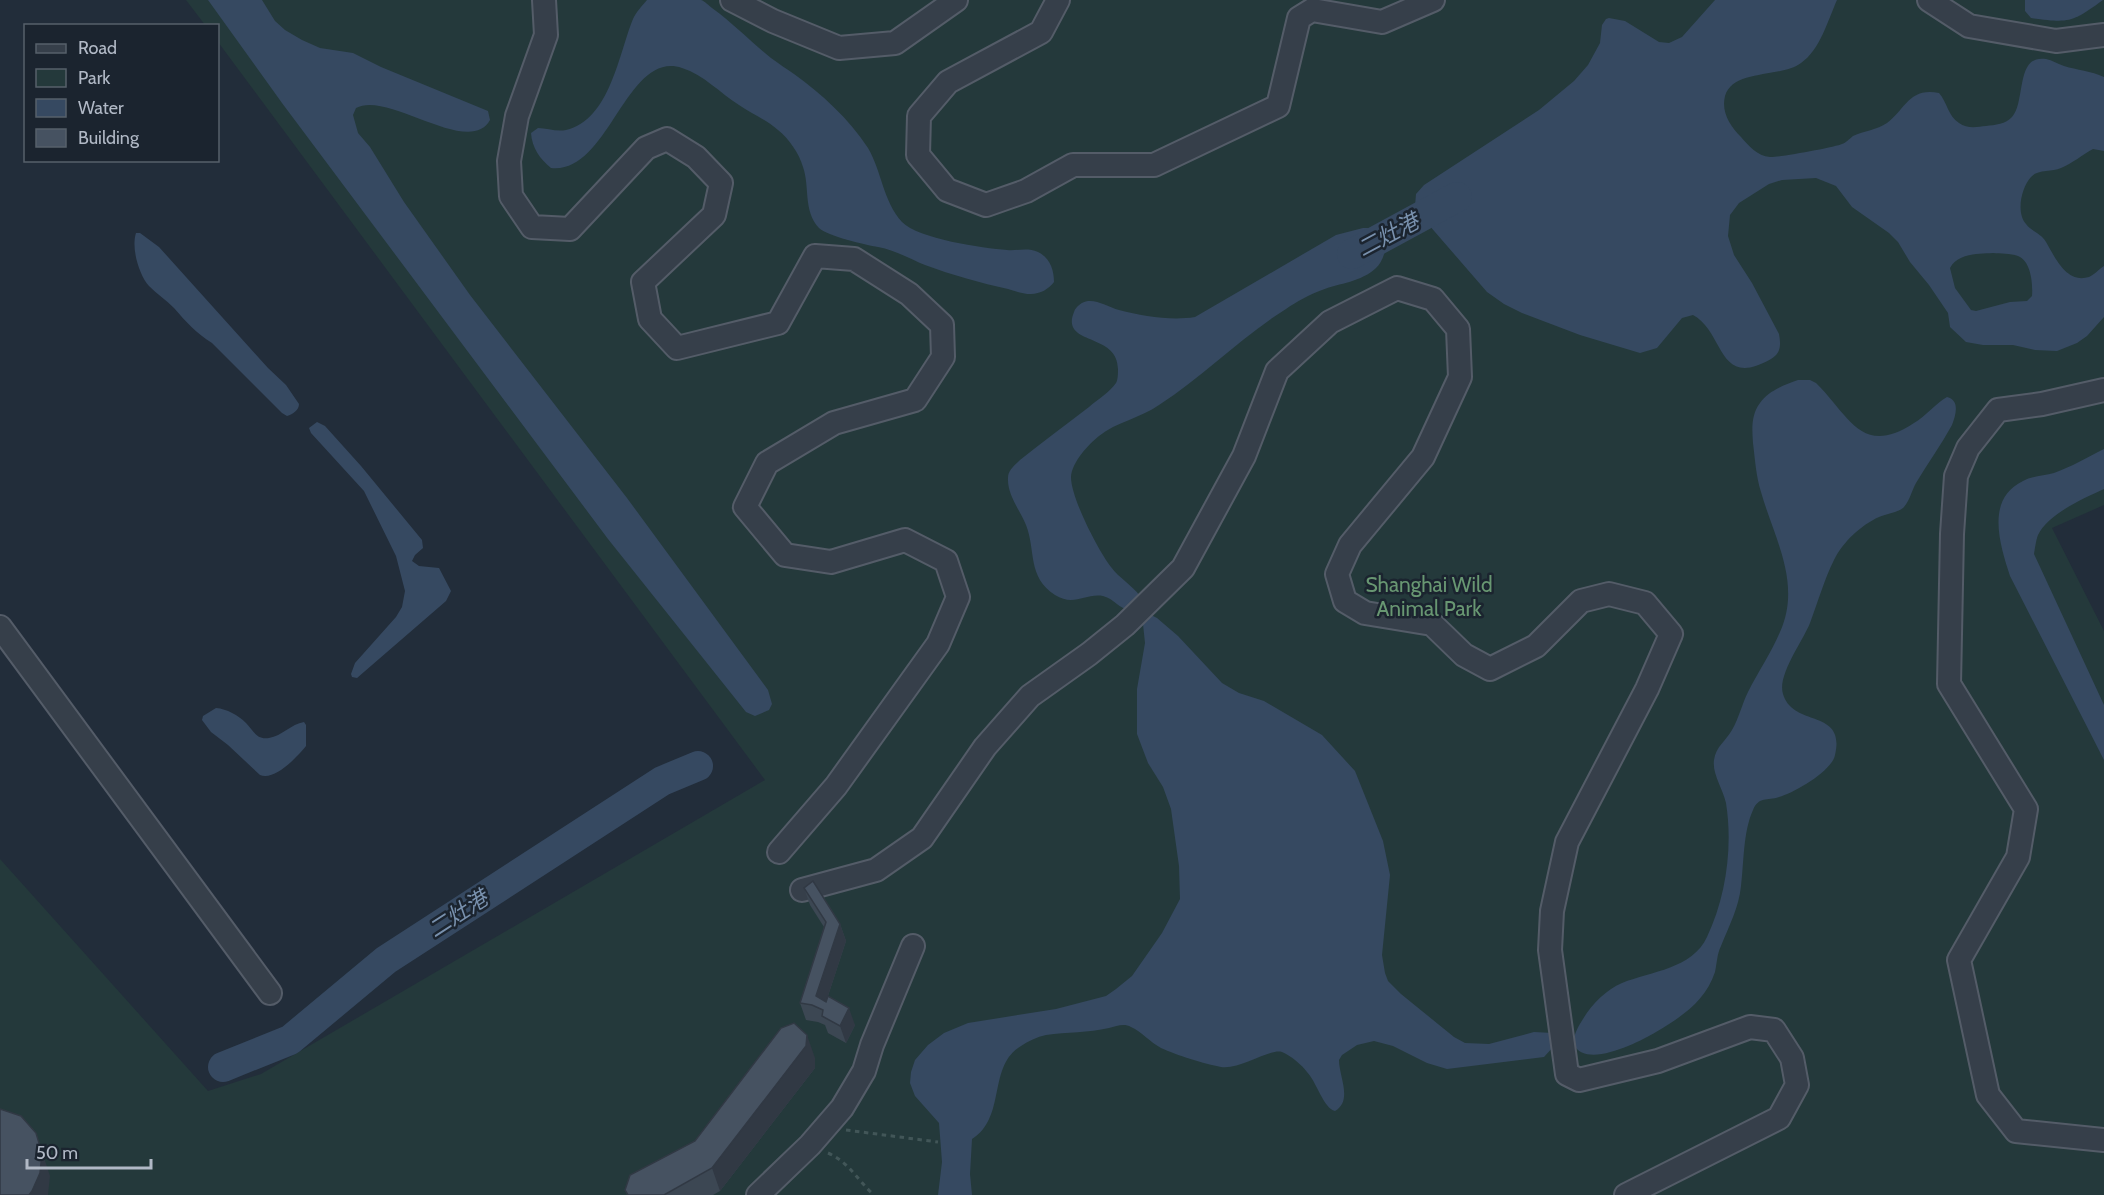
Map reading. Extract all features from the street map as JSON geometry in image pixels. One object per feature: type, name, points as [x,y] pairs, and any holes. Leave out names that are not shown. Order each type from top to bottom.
[{"type":"street","points":[[544,0],[546,36],[517,116],[509,161],[511,196],[532,227],[570,229],[646,148],[667,139],[696,157],[721,183],[714,215],[643,282],[650,319],[676,348],[778,323],[814,256],[854,259],[909,294],[942,325],[943,357],[915,400],[834,423],[767,464],[745,507],[785,555],[831,562],[905,540],[946,561],[958,597],[938,644],[836,786],[779,852]]},
{"type":"street","points":[[732,0],[773,21],[839,48],[895,43],[956,0]]},
{"type":"street","points":[[1058,0],[1041,32],[948,82],[919,117],[918,155],[947,190],[986,205],[1026,191],[1073,165],[1154,165],[1278,106],[1299,18],[1312,10],[1382,22],[1433,0]]},
{"type":"street","points":[[1929,0],[1969,26],[2056,41],[2104,35]]},
{"type":"street","points":[[802,890],[876,870],[922,838],[984,747],[1030,696],[1125,625],[1183,568],[1244,456],[1277,371],[1284,364],[1330,322],[1397,288],[1433,299],[1458,328],[1460,377],[1422,457],[1350,546],[1336,574],[1345,601],[1365,613],[1432,624],[1464,655],[1490,669],[1536,646],[1581,602],[1609,594],[1645,603],[1671,634],[1647,689],[1567,842],[1552,911],[1550,950],[1567,1074],[1579,1080],[1658,1061],[1750,1027],[1774,1030],[1792,1058],[1797,1085],[1779,1118],[1626,1195]]},
{"type":"street","points":[[2104,390],[2042,404],[1998,410],[1968,448],[1956,476],[1952,534],[1949,684],[2026,809],[2018,857],[1959,960],[1988,1095],[2016,1131],[2104,1140]]},
{"type":"street","points":[[0,627],[270,993]]},
{"type":"street","points":[[758,1195],[810,1145],[842,1108],[864,1071],[872,1045],[913,946]]},
{"type":"path","points":[[827,1126],[938,1142]]},
{"type":"path","points":[[810,1145],[835,1156],[855,1172],[874,1195]]},
{"type":"green space","name":"Shanghai Wild Animal Park","points":[[186,0],[2104,0],[2104,505],[2052,528],[2104,631],[2104,1195],[0,1195],[0,859],[208,1091],[261,1074],[765,780],[219,43],[219,24],[204,24]]},
{"type":"water","points":[[208,0],[262,0],[275,21],[302,40],[320,48],[353,53],[381,67],[488,111],[490,120],[480,130],[465,132],[370,105],[356,108],[353,115],[358,133],[370,147],[404,202],[470,295],[627,498],[768,690],[772,704],[769,710],[755,716],[746,712],[608,539],[282,103]]},
{"type":"water","points":[[647,0],[701,0],[825,99],[844,117],[868,148],[891,205],[902,222],[910,228],[936,238],[967,245],[1038,252],[1046,258],[1050,265],[1054,282],[1041,292],[1022,293],[956,275],[890,250],[847,240],[823,231],[811,214],[803,167],[786,138],[774,126],[705,80],[682,68],[663,67],[646,77],[631,93],[588,153],[571,165],[551,168],[537,153],[531,133],[538,128],[566,130],[581,124],[593,113],[611,84],[633,19]]},
{"type":"water","points":[[1715,0],[1837,0],[1823,34],[1808,57],[1801,63],[1782,71],[1737,82],[1730,87],[1725,96],[1725,113],[1733,128],[1754,150],[1770,157],[1806,152],[1843,143],[1853,136],[1887,123],[1908,101],[1921,93],[1939,93],[1952,117],[1962,125],[1976,127],[2004,123],[2012,117],[2016,110],[2025,71],[2036,59],[2046,59],[2104,77],[2104,151],[2093,149],[2061,168],[2034,174],[2025,187],[2021,200],[2021,214],[2026,224],[2044,239],[2062,268],[2074,277],[2089,277],[2104,266],[2104,317],[2087,336],[2057,351],[1966,342],[1950,327],[1948,313],[1898,242],[1852,207],[1836,186],[1816,178],[1782,180],[1769,184],[1739,203],[1730,215],[1728,236],[1734,255],[1752,283],[1780,338],[1780,348],[1777,354],[1753,367],[1741,368],[1731,363],[1711,333],[1693,315],[1682,318],[1657,348],[1640,353],[1580,335],[1522,313],[1487,292],[1422,217],[1415,206],[1416,194],[1424,185],[1539,110],[1574,81],[1588,65],[1600,43],[1602,25],[1606,19],[1625,21],[1659,42],[1669,43],[1682,37]],"holes":[[[1996,253],[2018,256],[2026,263],[2031,279],[2032,296],[2027,301],[1971,310],[1955,288],[1950,268],[1963,257]]]},
{"type":"water","points":[[2025,0],[2103,0],[2070,20],[2054,21],[2031,18],[2025,11]]},
{"type":"water","points":[[1363,228],[1385,230],[1385,251],[1382,260],[1370,273],[1317,292],[1290,306],[1159,405],[1099,436],[1077,460],[1071,477],[1075,498],[1086,524],[1106,559],[1114,571],[1140,596],[1131,610],[1103,596],[1068,600],[1055,595],[1046,588],[1036,572],[1029,534],[1014,502],[1008,484],[1008,475],[1020,460],[1103,396],[1117,382],[1116,357],[1109,349],[1075,330],[1072,323],[1076,308],[1084,302],[1092,301],[1147,316],[1195,317],[1336,235]]},
{"type":"water","points":[[136,233],[140,233],[159,247],[286,385],[299,404],[295,412],[287,416],[282,413],[212,343],[187,323],[149,286],[137,261]]},
{"type":"water","points":[[1798,380],[1810,380],[1816,383],[1848,419],[1868,434],[1881,436],[1896,433],[1918,420],[1947,397],[1954,401],[1955,417],[1904,507],[1879,517],[1859,529],[1838,553],[1827,575],[1810,623],[1787,668],[1782,686],[1783,694],[1789,704],[1797,711],[1826,724],[1833,730],[1836,740],[1835,755],[1827,768],[1803,786],[1786,795],[1761,801],[1755,806],[1746,837],[1738,901],[1718,955],[1711,983],[1691,1008],[1648,1036],[1614,1051],[1601,1054],[1581,1052],[1574,1045],[1575,1034],[1595,1003],[1610,989],[1622,983],[1670,968],[1692,956],[1700,948],[1714,922],[1723,889],[1729,837],[1726,803],[1715,771],[1715,755],[1730,734],[1748,692],[1780,632],[1786,614],[1788,596],[1784,561],[1758,480],[1752,433],[1753,422],[1757,408],[1767,395]]},
{"type":"water","points":[[317,422],[325,426],[361,466],[422,540],[423,548],[412,561],[419,566],[439,568],[451,591],[446,601],[357,678],[352,677],[351,674],[355,663],[396,617],[402,607],[405,591],[396,556],[364,491],[311,433],[309,428]]},
{"type":"water","points":[[2104,449],[2104,489],[2067,508],[2050,520],[2038,535],[2034,554],[2104,705],[2104,760],[2010,576],[2002,551],[1998,524],[2004,499],[2011,489],[2027,479],[2060,471]]},
{"type":"water","points":[[1151,615],[1178,636],[1222,683],[1239,693],[1264,701],[1322,735],[1355,771],[1383,841],[1390,875],[1382,955],[1388,981],[1454,1037],[1465,1043],[1489,1044],[1534,1032],[1553,1033],[1554,1046],[1544,1057],[1447,1069],[1427,1063],[1393,1046],[1374,1041],[1357,1045],[1342,1055],[1339,1060],[1344,1095],[1343,1101],[1335,1111],[1327,1105],[1305,1069],[1282,1052],[1270,1053],[1229,1067],[1221,1067],[1174,1054],[1126,1025],[1093,1031],[1046,1035],[1021,1046],[1004,1066],[990,1118],[983,1130],[972,1139],[970,1174],[972,1195],[938,1195],[942,1162],[939,1123],[915,1096],[910,1083],[915,1060],[928,1045],[944,1033],[968,1023],[1056,1009],[1106,996],[1132,976],[1162,933],[1180,899],[1179,866],[1171,809],[1163,787],[1148,763],[1137,734],[1137,689],[1145,643],[1143,624]]},
{"type":"water","points":[[216,708],[236,715],[261,738],[274,737],[304,722],[306,746],[279,771],[272,775],[260,775],[211,732],[202,720],[203,716]]},
{"type":"building","points":[[813,881],[840,924],[816,996],[826,1002],[828,996],[849,1008],[840,1026],[822,1016],[823,1010],[800,1003],[826,922],[804,888]]},
{"type":"building","points":[[794,1023],[807,1035],[806,1046],[712,1168],[664,1195],[628,1195],[625,1190],[630,1175],[695,1141],[781,1028]]},
{"type":"building","points":[[0,1109],[21,1116],[36,1133],[42,1153],[40,1173],[29,1195],[0,1195]]},
{"type":"waterway","name":"二灶港","points":[[1352,254],[1457,197]]},
{"type":"waterway","name":"二灶港","points":[[223,1067],[290,1040],[386,960],[662,781],[698,766]]}]
